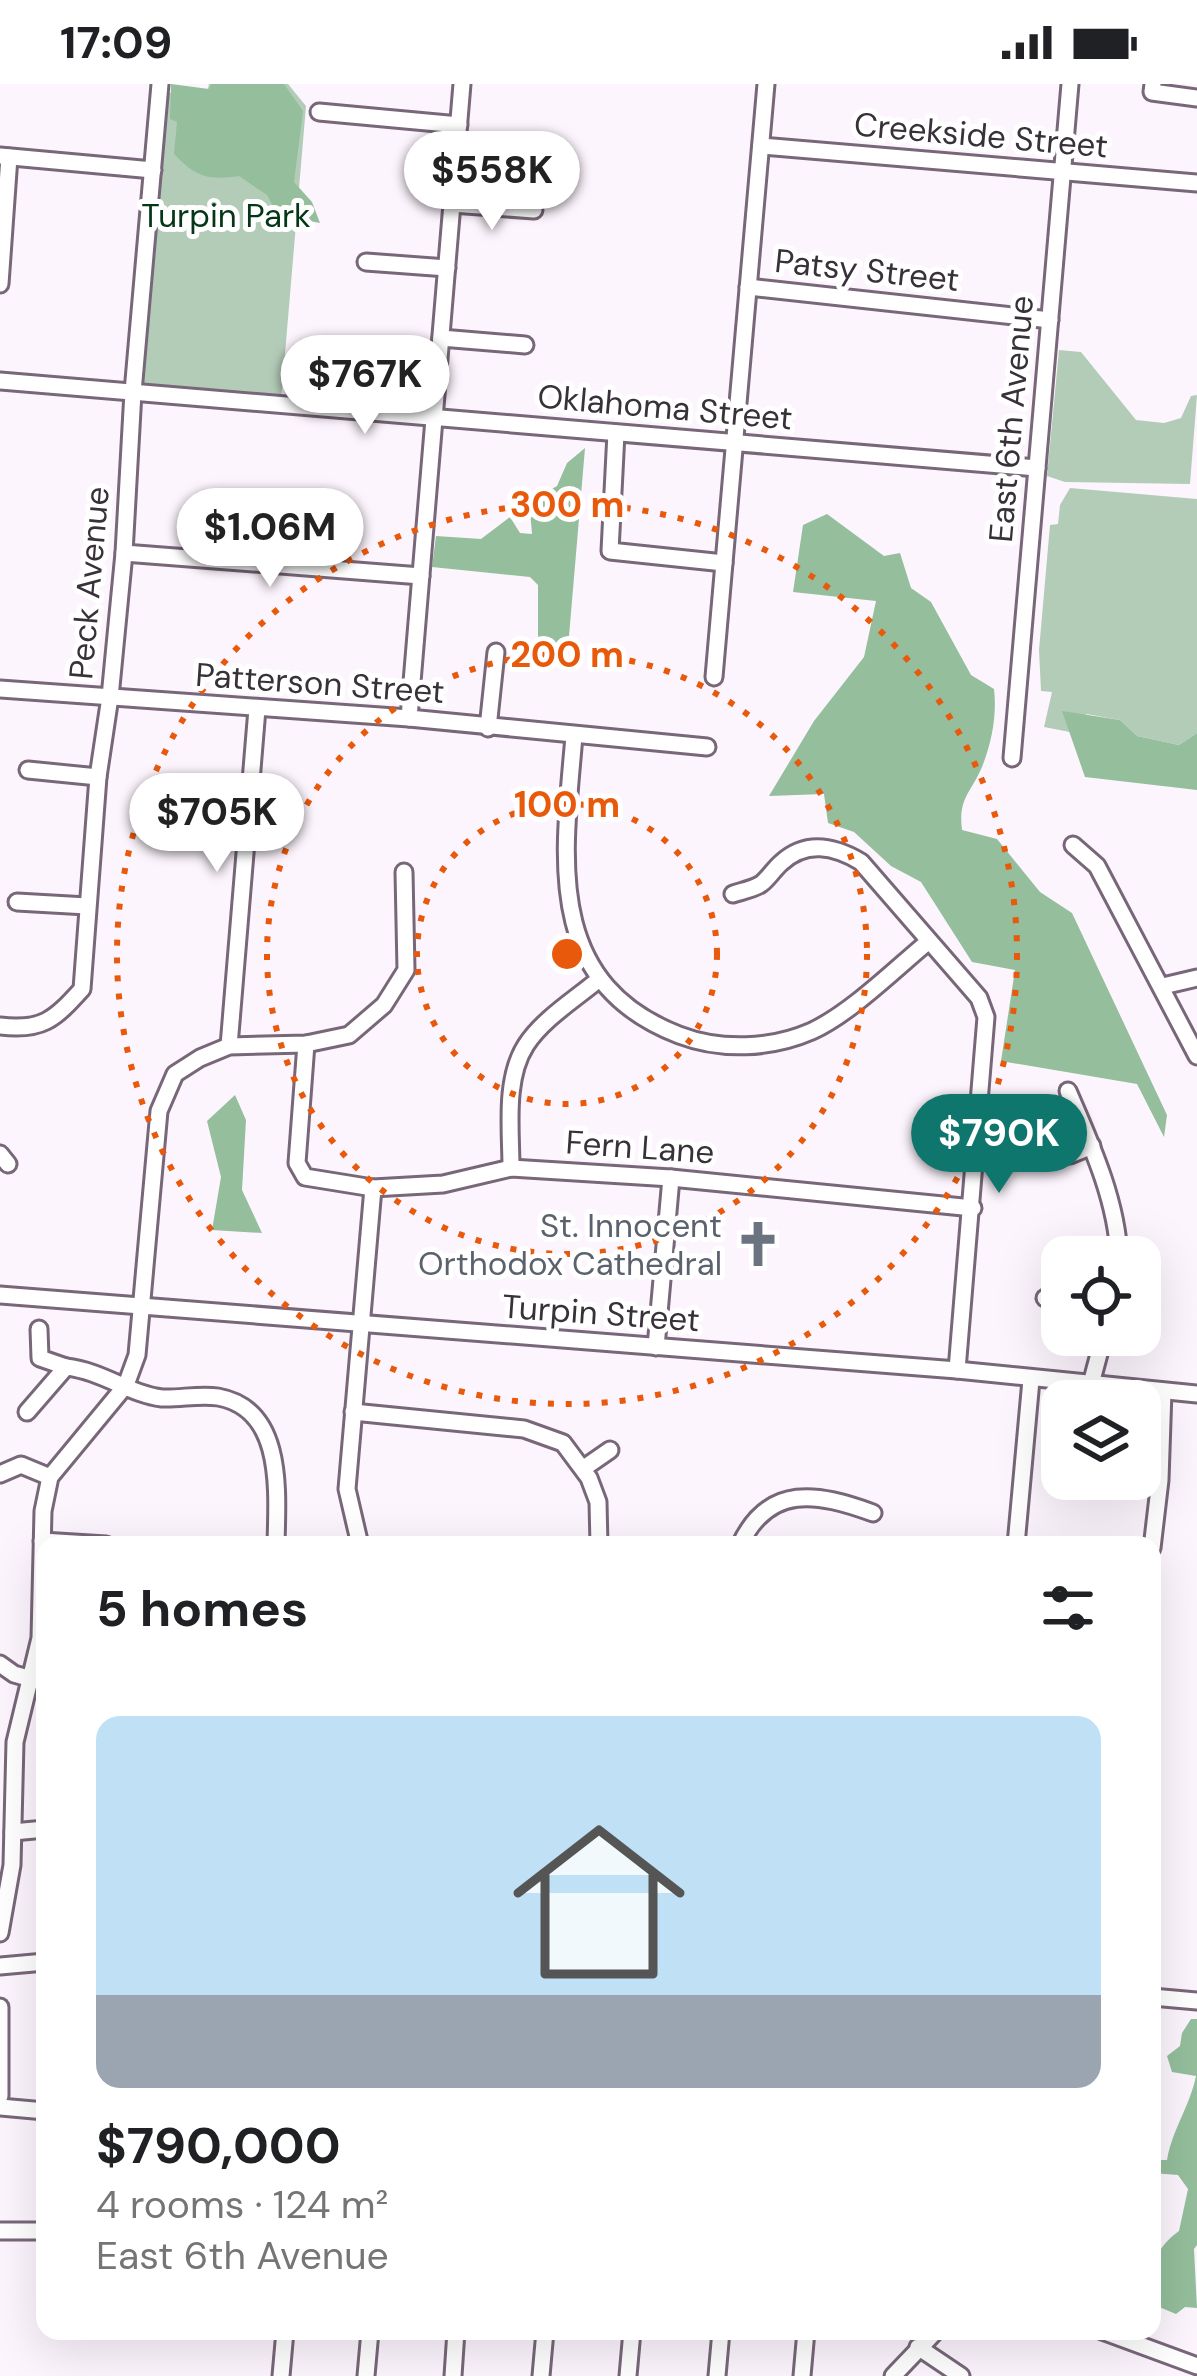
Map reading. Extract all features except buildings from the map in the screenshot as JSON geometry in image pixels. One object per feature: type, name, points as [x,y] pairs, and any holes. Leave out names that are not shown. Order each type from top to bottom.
[{"type":"street","name":"Peck Avenue","points":[[0,1026],[30,1030],[59,1015],[82,988],[98,777],[124,553],[160,84]]},
{"type":"street","points":[[409,718],[462,84]]},
{"type":"street","points":[[714,676],[766,84]]},
{"type":"street","name":"East 6th Avenue","points":[[1012,758],[1070,84]]},
{"type":"street","points":[[1153,88],[1197,98]]},
{"type":"street","points":[[319,112],[459,124]]},
{"type":"street","name":"Creekside Street","points":[[761,146],[1197,183]]},
{"type":"street","points":[[0,284],[4,157],[153,170]]},
{"type":"street","points":[[452,204],[534,210]]},
{"type":"street","points":[[366,262],[447,268]]},
{"type":"street","name":"Patsy Street","points":[[748,286],[1050,320]]},
{"type":"street","points":[[441,338],[524,345]]},
{"type":"street","name":"Oklahoma Street","points":[[0,381],[1037,469]]},
{"type":"street","points":[[616,433],[610,551],[724,563]]},
{"type":"street","points":[[124,553],[421,576]]},
{"type":"street","points":[[488,728],[496,652]]},
{"type":"street","name":"Patterson Street","points":[[0,689],[409,718],[707,747]]},
{"type":"street","points":[[229,1046],[257,709]]},
{"type":"street","points":[[574,736],[566,868],[575,929],[598,980],[657,1026],[718,1048],[788,1041],[819,1028],[929,941]]},
{"type":"street","points":[[28,770],[98,777]]},
{"type":"street","points":[[1073,844],[1097,866],[1197,1056]]},
{"type":"street","points":[[734,894],[760,884],[802,849],[844,852],[861,862],[980,998],[986,1017],[957,1370]]},
{"type":"street","points":[[43,1536],[50,1477],[126,1385],[137,1354],[159,1111],[175,1074],[229,1046],[306,1044],[349,1035],[384,1005],[406,970],[404,872]]},
{"type":"street","points":[[17,902],[87,907]]},
{"type":"street","points":[[1163,986],[1197,978]]},
{"type":"street","points":[[511,1168],[511,1093],[524,1048],[598,980]]},
{"type":"street","name":"Fern Lane","points":[[306,1044],[297,1163],[304,1177],[374,1188],[443,1184],[511,1168],[671,1178],[973,1208]]},
{"type":"street","points":[[1068,1091],[1091,1146],[1118,1236]]},
{"type":"street","points":[[1070,1155],[1091,1146]]},
{"type":"street","points":[[656,1347],[671,1178]]},
{"type":"street","points":[[358,1536],[347,1489],[374,1188]]},
{"type":"street","name":"Turpin Street","points":[[0,1295],[957,1370],[1041,1381]]},
{"type":"street","points":[[39,1329],[40,1358],[88,1369],[163,1398],[219,1397],[258,1419],[273,1450],[276,1536]]},
{"type":"street","points":[[27,1412],[66,1366]]},
{"type":"street","points":[[1017,1536],[1031,1380]]},
{"type":"street","points":[[1153,1536],[1163,1391]]},
{"type":"street","name":"Turpin Street","points":[[1163,1391],[1197,1394]]},
{"type":"street","points":[[353,1412],[545,1434],[563,1443],[584,1468],[598,1502],[599,1536]]},
{"type":"street","points":[[584,1468],[610,1450]]},
{"type":"street","points":[[0,1474],[21,1465],[50,1477]]},
{"type":"street","points":[[746,1536],[759,1514],[780,1501],[826,1498],[873,1513]]},
{"type":"street","points":[[0,1664],[36,1680]]},
{"type":"street","points":[[0,1933],[13,1832],[7,1762],[36,1686]]},
{"type":"street","points":[[13,1832],[36,1830]]},
{"type":"street","points":[[0,1966],[36,1963]]},
{"type":"street","points":[[1161,1998],[1197,2001]]},
{"type":"street","points":[[0,2007],[0,2096]]},
{"type":"street","points":[[0,2107],[36,2110]]},
{"type":"street","points":[[0,2231],[36,2231]]},
{"type":"street","points":[[281,2376],[284,2340]]},
{"type":"street","points":[[366,2376],[369,2340]]},
{"type":"street","points":[[453,2376],[456,2340]]},
{"type":"street","points":[[541,2376],[543,2340]]},
{"type":"street","points":[[628,2376],[631,2340]]},
{"type":"street","points":[[717,2376],[720,2340]]},
{"type":"street","points":[[802,2376],[805,2340]]},
{"type":"street","points":[[893,2376],[926,2340]]},
{"type":"street","points":[[1126,2340],[1197,2366]]},
{"type":"street","points":[[918,2347],[961,2376]]},
{"type":"green space","points":[[171,84],[209,89],[211,84],[284,84],[303,111],[294,182],[312,202],[320,223],[278,215],[267,195],[239,176],[204,176],[182,162],[174,154],[177,122],[170,119]]},
{"type":"green space","name":"Turpin Park","points":[[209,84],[288,84],[306,106],[281,401],[141,388],[168,93],[207,93]]},
{"type":"green space","points":[[1059,350],[1081,352],[1136,420],[1164,423],[1181,418],[1191,396],[1197,395],[1190,484],[1065,482],[1047,476]]},
{"type":"green space","points":[[585,448],[568,648],[538,645],[538,585],[530,577],[432,567],[436,536],[481,539],[510,517],[520,533],[532,534],[530,510],[557,486],[567,463]]},
{"type":"green space","points":[[1070,488],[1197,499],[1197,733],[1179,745],[1137,736],[1120,720],[1086,714],[1080,734],[1044,727],[1052,692],[1041,691],[1039,650],[1050,525],[1058,524],[1060,505]]},
{"type":"green space","points":[[827,514],[884,556],[900,553],[911,588],[931,602],[971,675],[994,689],[991,738],[964,803],[962,830],[997,839],[1040,892],[1072,913],[1167,1115],[1164,1137],[1137,1084],[1001,1061],[1015,970],[972,962],[921,882],[891,866],[854,832],[828,823],[824,794],[769,796],[814,721],[864,657],[876,601],[793,592],[803,525]]},
{"type":"green space","points":[[1062,711],[1120,720],[1137,736],[1179,745],[1197,733],[1197,790],[1085,777]]},
{"type":"green space","points":[[235,1095],[246,1120],[242,1190],[262,1233],[212,1230],[221,1177],[207,1121]]},
{"type":"green space","points":[[1191,2019],[1197,2019],[1197,2308],[1185,2307],[1176,2314],[1161,2308],[1161,2250],[1179,2231],[1188,2189],[1178,2175],[1161,2174],[1161,2160],[1167,2160],[1196,2076],[1172,2072],[1167,2056],[1180,2046]]},
{"type":"place","name":"St. Innocent Orthodox Cathedral","points":[[758,1244]]}]
